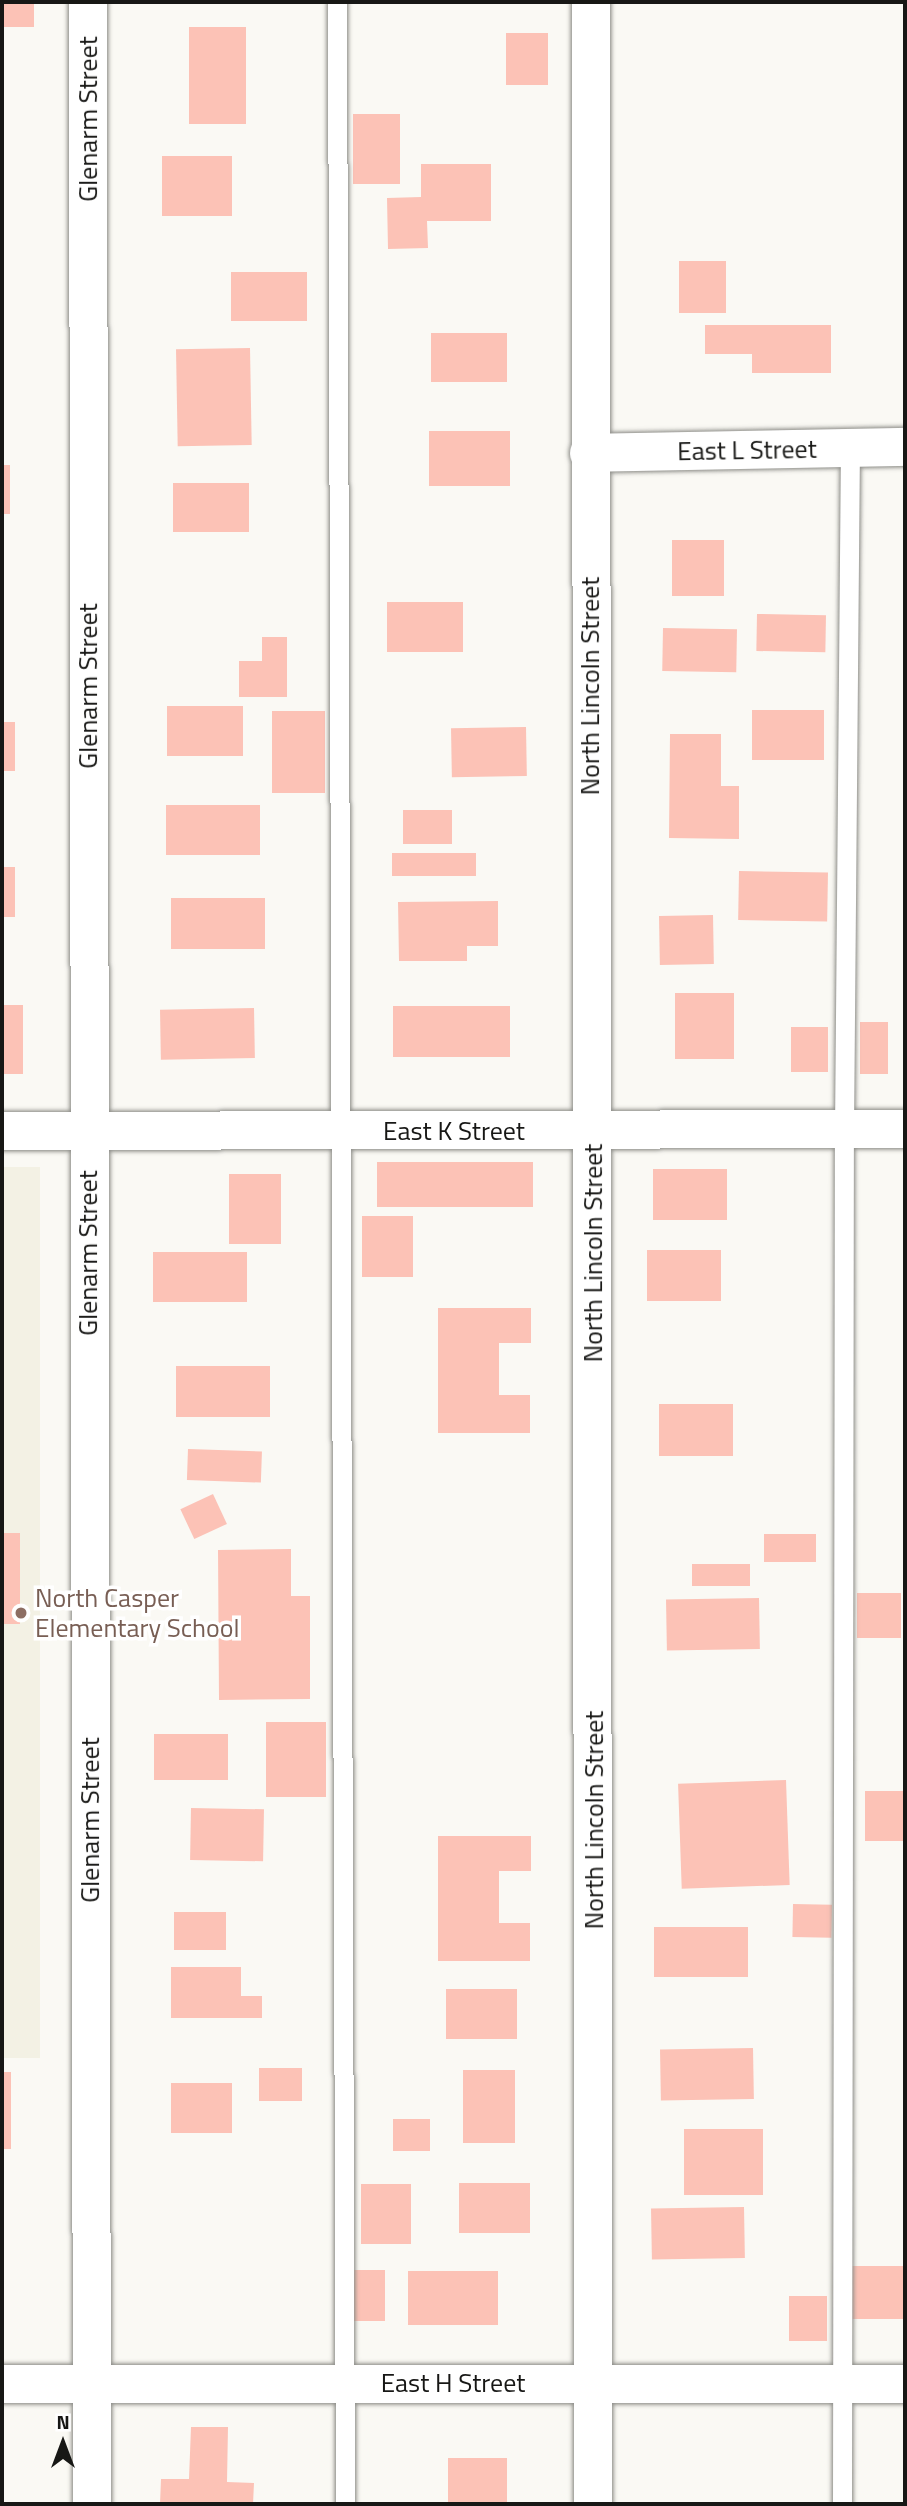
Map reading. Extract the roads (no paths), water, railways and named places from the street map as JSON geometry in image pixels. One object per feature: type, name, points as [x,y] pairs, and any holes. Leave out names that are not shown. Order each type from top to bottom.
[{"type":"street","name":"Glenarm Street","points":[[88,2],[92,2504]]},
{"type":"street","name":"North Lincoln Street","points":[[591,2],[589,453],[593,1131],[593,2504]]},
{"type":"street","name":"East L Street","points":[[589,453],[905,447]]},
{"type":"street","name":"East K Street","points":[[2,1132],[905,1129]]},
{"type":"street","name":"East H Street","points":[[2,2384],[905,2384]]},
{"type":"lane","points":[[337,2],[345,2504]]},
{"type":"lane","points":[[842,2504],[844,1131],[850,448]]},
{"type":"place","name":"North Casper Elementary School","points":[[21,1613]]}]
